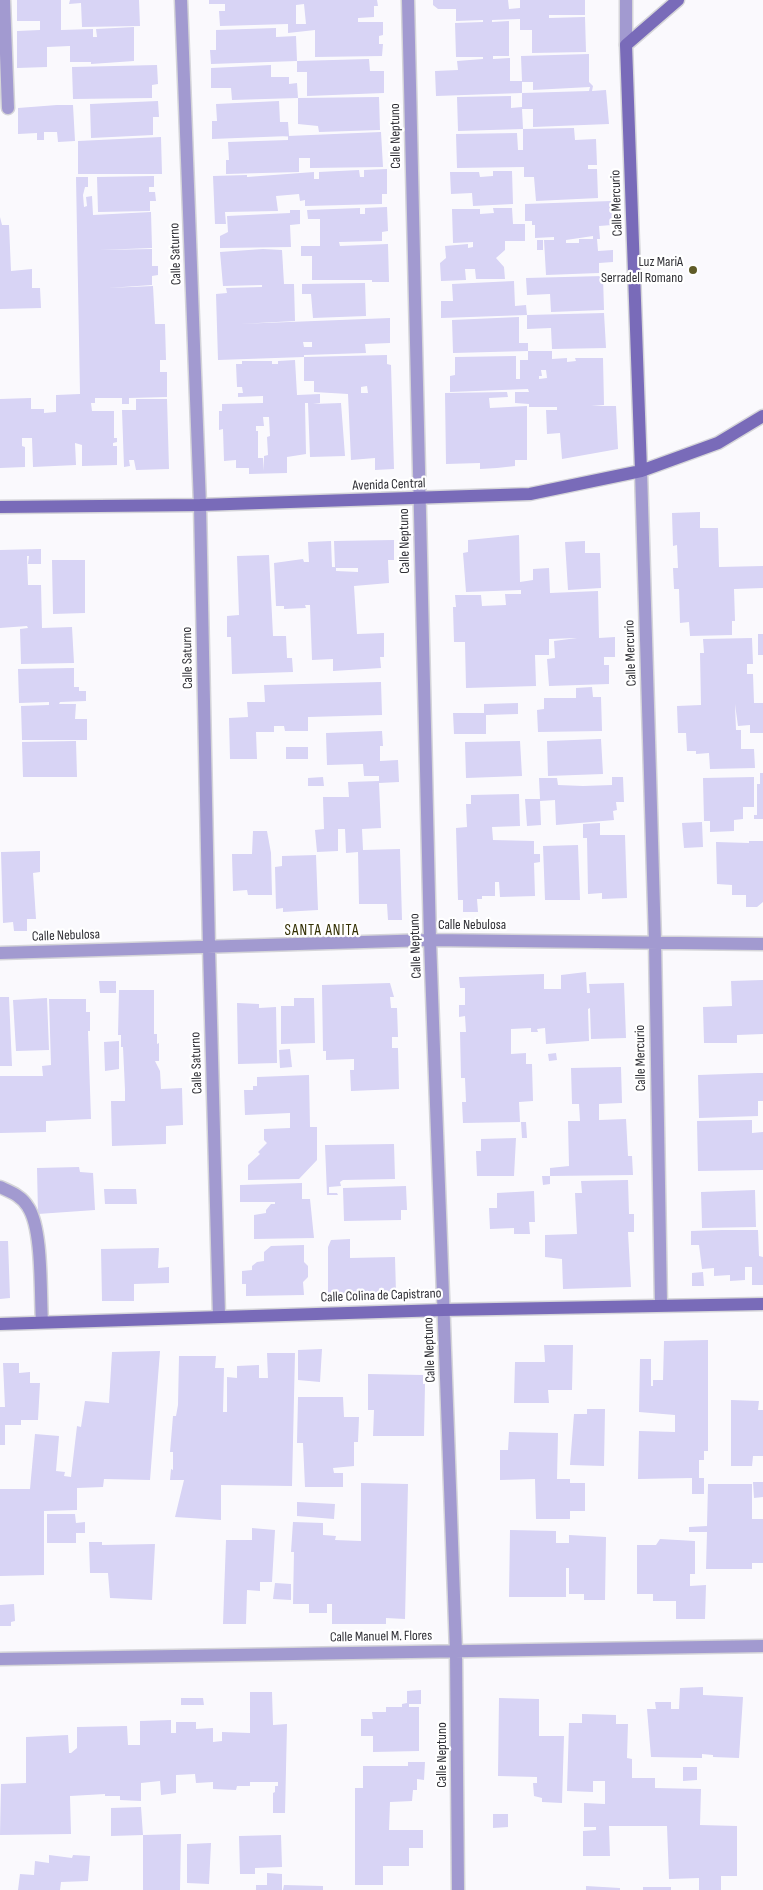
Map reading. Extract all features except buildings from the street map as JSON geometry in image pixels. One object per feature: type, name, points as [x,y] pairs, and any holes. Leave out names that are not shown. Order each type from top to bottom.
[{"type":"street","points":[[4,0],[8,108]]},
{"type":"street","name":"Calle Saturno","points":[[181,0],[200,505],[219,1316]]},
{"type":"street","name":"Calle Neptuno","points":[[408,0],[430,940],[456,1651],[458,1890]]},
{"type":"street","name":"Calle Mercurio","points":[[626,0],[654,942],[661,1305]]},
{"type":"street","points":[[626,45],[678,0]]},
{"type":"street","name":"Avenida Central","points":[[0,507],[200,505],[530,494],[641,471],[718,443],[763,416]]},
{"type":"street","name":"Calle Nebulosa","points":[[0,953],[430,940],[763,944]]},
{"type":"street","points":[[0,1187],[17,1195],[28,1207],[36,1225],[42,1322]]},
{"type":"street","name":"Calle Colina de Capistrano","points":[[0,1324],[443,1310],[763,1304]]},
{"type":"street","name":"Calle Manuel M. Flores","points":[[0,1659],[763,1646]]},
{"type":"place","name":"Luz MariA Serradell Romano","points":[[693,270]]},
{"type":"district","name":"SANTA ANITA","points":[[322,931]]}]
